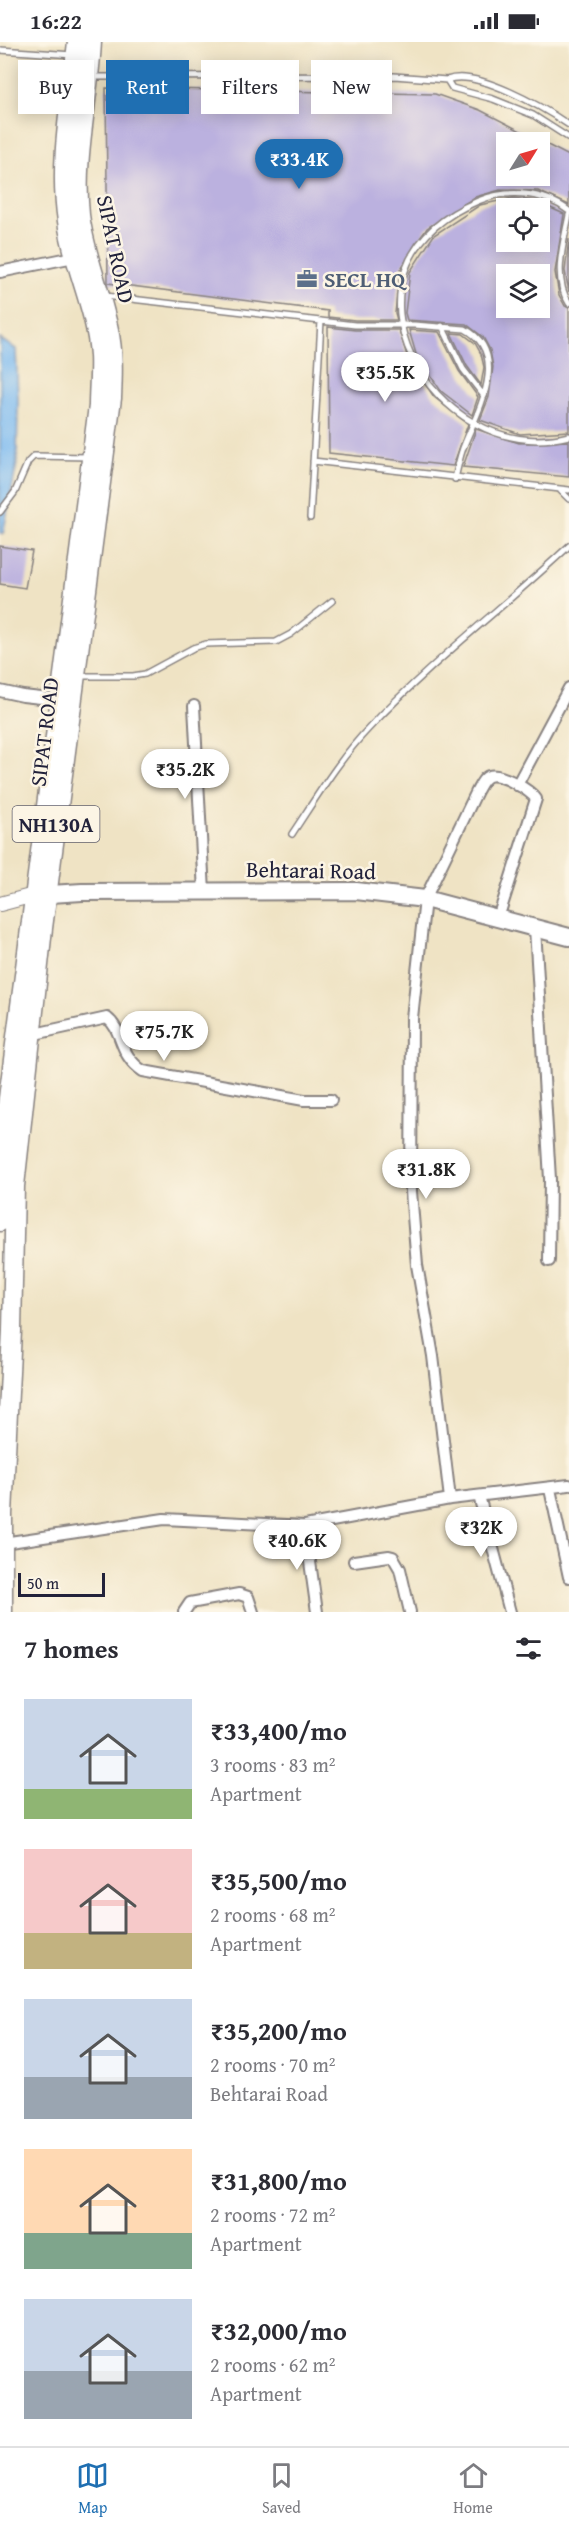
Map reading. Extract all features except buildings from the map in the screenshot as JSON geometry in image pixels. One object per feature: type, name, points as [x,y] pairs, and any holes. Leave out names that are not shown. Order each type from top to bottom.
[{"type":"highway","name":"SIPAT ROAD","points":[[3,1612],[1,1514],[12,1331],[15,1186],[59,700],[98,406],[99,355],[96,333],[74,257],[64,193],[65,152],[84,49]]},
{"type":"highway","name":"SIPAT ROAD","points":[[0,1222],[7,1106],[75,676],[112,398],[114,365],[109,332],[85,241],[78,185],[84,114]]},
{"type":"main road","name":"Behtarai Road","points":[[41,894],[356,891],[425,899],[569,937]]},
{"type":"street","points":[[0,272],[74,257]]},
{"type":"street","points":[[517,785],[569,687]]},
{"type":"street","points":[[0,691],[59,700]]},
{"type":"street","points":[[194,706],[204,892]]},
{"type":"street","points":[[450,1499],[433,1356],[417,1265],[411,1191],[412,1018],[425,899],[485,778],[495,775],[535,796],[536,805],[498,918]]},
{"type":"street","points":[[0,904],[41,894]]},
{"type":"street","points":[[536,928],[550,1179],[549,1262]]},
{"type":"street","points":[[30,1035],[107,1018],[113,1025],[128,1059],[143,1071],[304,1100],[331,1100]]},
{"type":"street","points":[[3,1543],[164,1519],[305,1526],[450,1499],[569,1485]]},
{"type":"street","points":[[550,1489],[569,1577]]},
{"type":"street","points":[[479,1496],[510,1612]]},
{"type":"street","points":[[305,1526],[317,1612]]},
{"type":"street","points":[[354,1561],[393,1557],[400,1569],[410,1612]]},
{"type":"street","points":[[184,1612],[190,1604],[239,1594],[248,1597],[253,1612]]},
{"type":"lane","points":[[0,50],[84,49]]},
{"type":"lane","points":[[94,77],[394,76],[447,80],[454,77],[510,92],[534,103],[569,125]]},
{"type":"lane","points":[[447,80],[453,88],[493,99],[533,115],[569,138]]},
{"type":"lane","points":[[569,303],[562,288],[560,267],[569,213],[552,200],[531,195],[510,194],[486,198],[460,209],[439,223],[420,243],[406,263],[399,292],[398,308],[401,325],[423,376],[439,396],[474,423],[492,431],[525,440],[552,441],[569,436]]},
{"type":"lane","points":[[564,243],[569,249]]},
{"type":"lane","points":[[100,295],[355,326],[401,325],[465,329],[472,333],[479,342],[487,356],[489,368],[484,396],[460,455],[455,479]]},
{"type":"lane","points":[[310,518],[321,321]]},
{"type":"lane","points":[[442,327],[463,369],[484,396]]},
{"type":"lane","points":[[0,512],[15,492],[28,462],[34,456],[90,457]]},
{"type":"lane","points":[[313,461],[455,479],[569,490]]},
{"type":"lane","points":[[560,489],[569,500]]},
{"type":"lane","points":[[292,834],[335,770],[369,728],[487,618],[569,546]]},
{"type":"lane","points":[[75,676],[145,674],[186,651],[206,644],[276,642],[291,634],[332,601]]},
{"type":"water","points":[[0,339],[16,349],[18,400],[17,463],[3,534],[0,533]]},
{"type":"place","name":"SECL HQ","points":[[307,279]]}]
